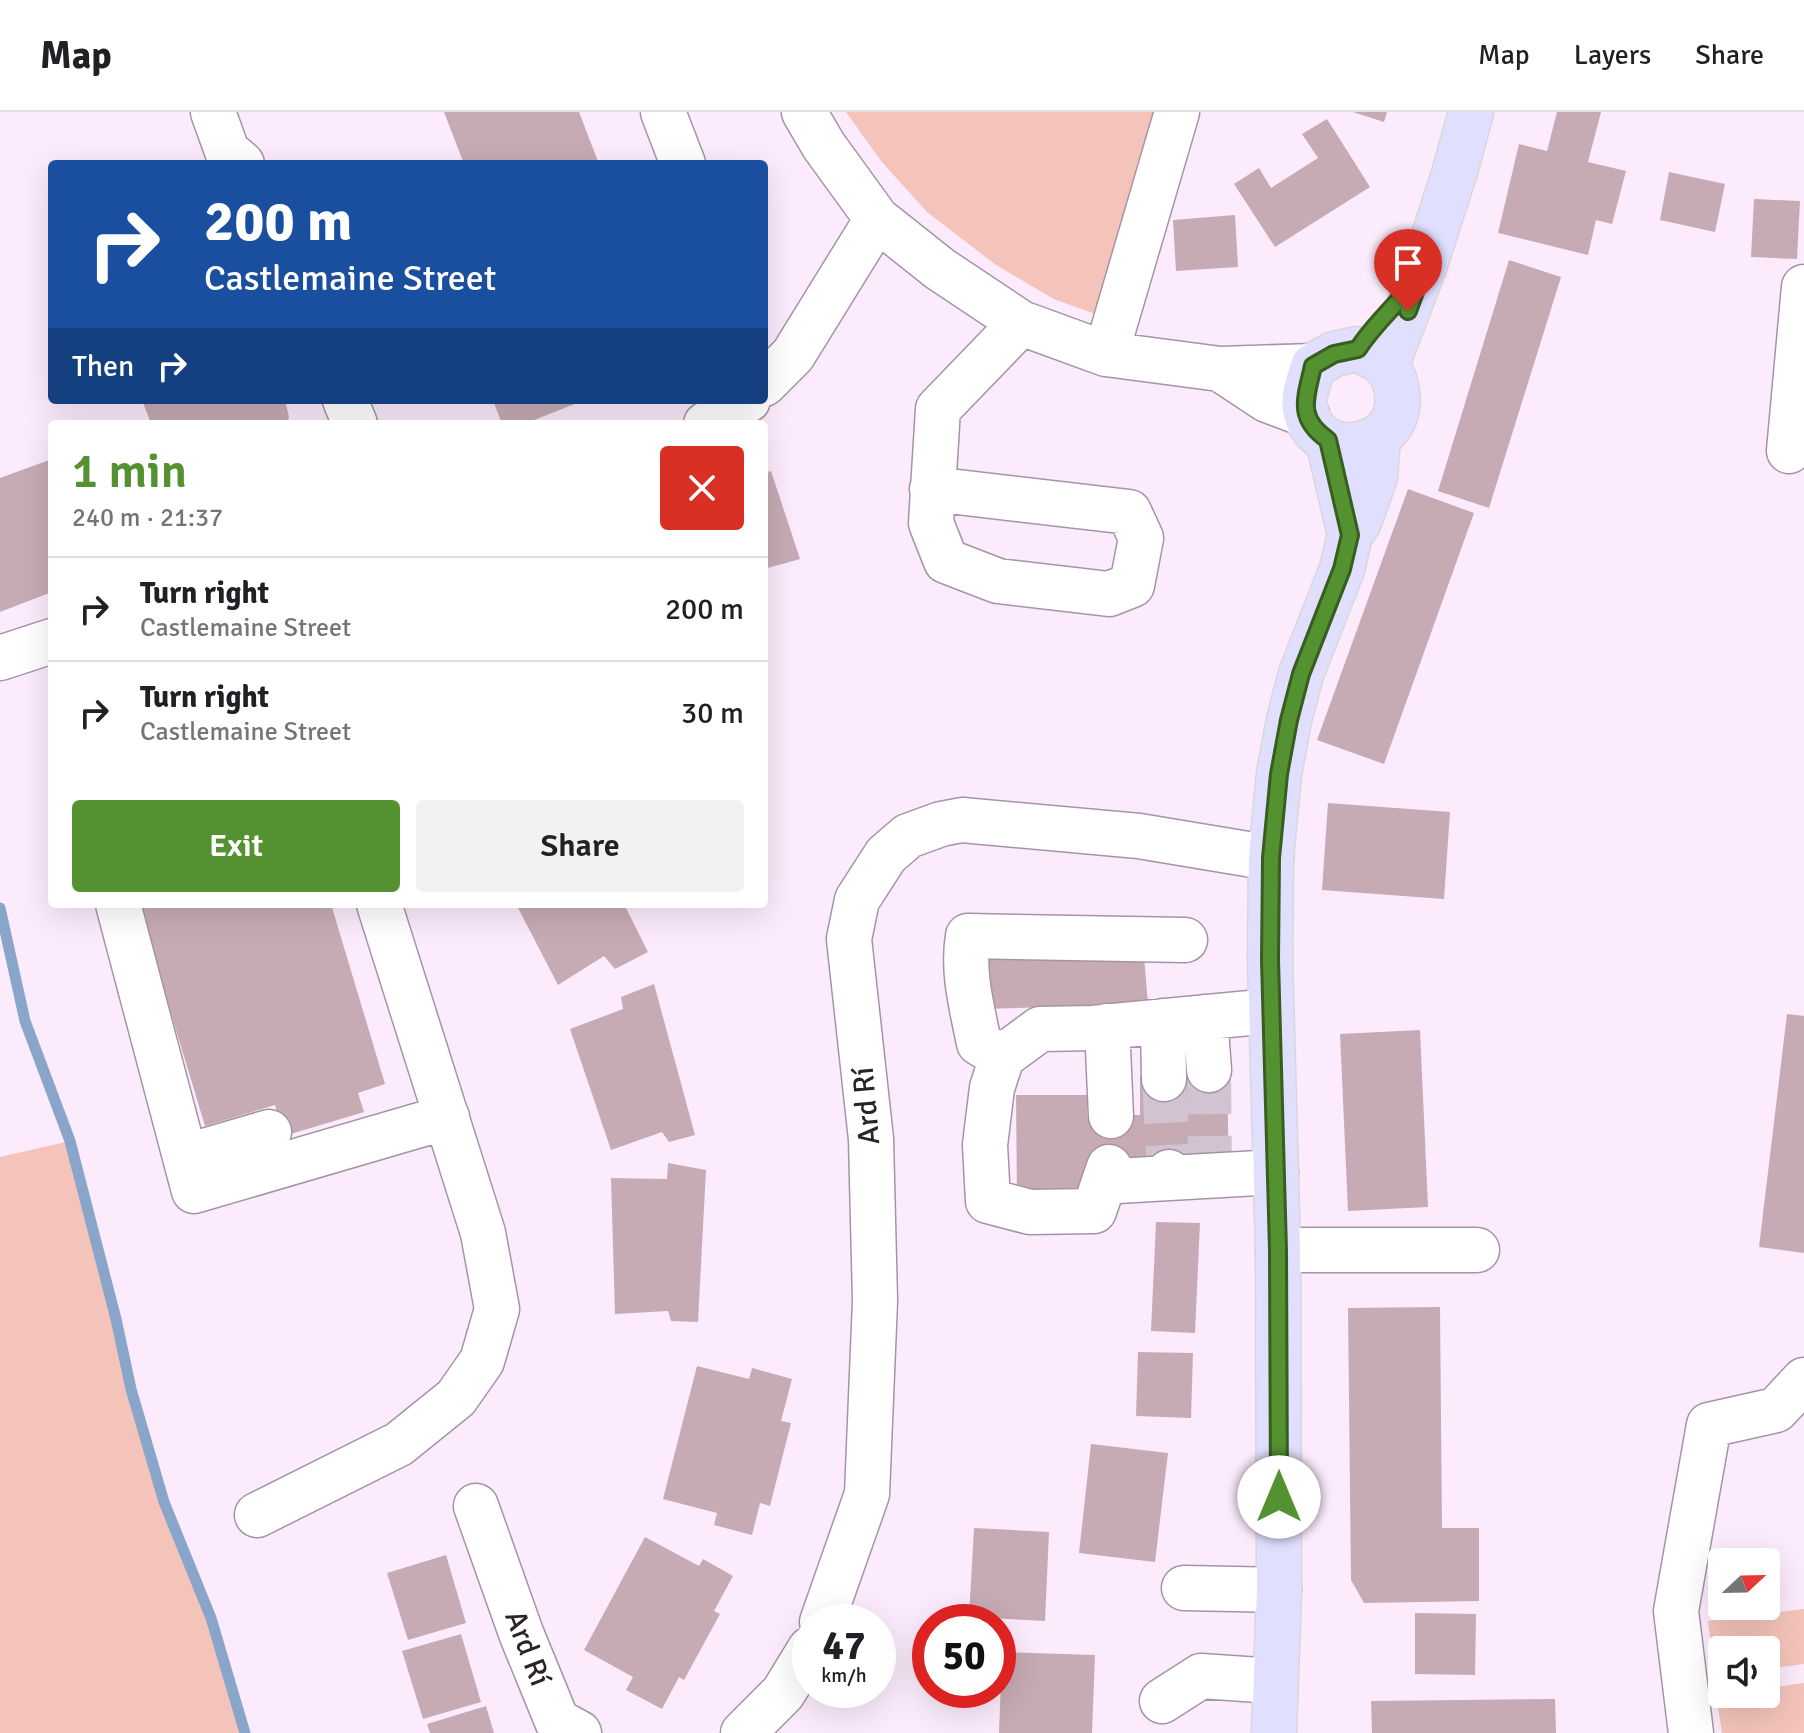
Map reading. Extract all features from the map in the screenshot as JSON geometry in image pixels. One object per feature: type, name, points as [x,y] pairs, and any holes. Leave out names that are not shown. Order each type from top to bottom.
[{"type":"main road","points":[[1372,358],[1396,334],[1411,305],[1471,112]]},
{"type":"main road","points":[[1318,427],[1349,446],[1363,445],[1378,437],[1391,424],[1397,412],[1396,385],[1372,358],[1334,354],[1313,366],[1304,407],[1318,427],[1350,535]]},
{"type":"main road","points":[[1274,1733],[1279,1590],[1278,1250],[1271,1011],[1271,858],[1279,774],[1289,720],[1301,674],[1342,569],[1350,535],[1359,522],[1375,477],[1378,437]]},
{"type":"street","points":[[213,112],[227,151],[237,160]]},
{"type":"street","points":[[663,112],[681,160]]},
{"type":"street","points":[[804,112],[824,146],[877,219],[940,269],[1021,323],[1106,354],[1220,369],[1313,366]]},
{"type":"street","points":[[1106,354],[1177,112]]},
{"type":"street","points":[[768,380],[793,355],[877,219]]},
{"type":"street","points":[[1789,451],[1804,287]]},
{"type":"street","points":[[932,489],[938,409],[1021,323]]},
{"type":"street","points":[[1220,369],[1267,400],[1318,427]]},
{"type":"street","points":[[713,420],[741,404]]},
{"type":"street","points":[[0,658],[48,642]]},
{"type":"street","name":"Ard Rí","points":[[828,1604],[867,1494],[875,1301],[871,1139],[849,939],[857,900],[886,855],[908,836],[962,820],[1139,836],[1271,858]]},
{"type":"street","points":[[119,908],[194,1191],[447,1117]]},
{"type":"street","points":[[257,1515],[399,1444],[456,1398],[482,1361],[497,1309],[483,1233],[380,908]]},
{"type":"street","points":[[1002,1057],[979,1043],[968,985],[965,952],[968,936],[1185,940]]},
{"type":"street","points":[[1271,1011],[1040,1029],[1002,1057],[992,1088],[985,1145],[988,1201],[1030,1212],[1094,1211],[1109,1167],[1118,1181],[1169,1175],[1276,1172]]},
{"type":"street","points":[[1184,1019],[1209,1070]]},
{"type":"street","points":[[1164,1079],[1184,1019]]},
{"type":"street","points":[[1107,1026],[1111,1116]]},
{"type":"street","points":[[187,1156],[269,1132]]},
{"type":"street","points":[[1278,1250],[1477,1250]]},
{"type":"street","points":[[1691,1733],[1676,1611],[1709,1425],[1776,1410],[1804,1380]]},
{"type":"street","name":"Ard Rí","points":[[476,1506],[557,1721],[579,1733]]},
{"type":"street","points":[[1184,1588],[1279,1590]]},
{"type":"street","points":[[1162,1701],[1201,1676],[1274,1681]]},
{"type":"street","points":[[743,1733],[783,1693],[792,1678]]},
{"type":"shaded area","points":[[846,112],[1166,112],[1103,317],[1054,299],[996,265],[927,212],[881,161]]},
{"type":"shaded area","points":[[70,1141],[164,1502],[211,1618],[241,1733],[0,1733],[0,1157]]},
{"type":"shaded area","points":[[1804,1609],[1804,1664],[1780,1667],[1780,1636],[1710,1636],[1708,1621],[1780,1620],[1780,1612]]},
{"type":"shaded area","points":[[1804,1683],[1804,1733],[1722,1733],[1718,1708],[1780,1708],[1780,1686]]},
{"type":"building","points":[[444,112],[579,112],[597,160],[462,160]]},
{"type":"building","points":[[1353,112],[1387,112],[1384,122]]},
{"type":"building","points":[[1557,112],[1601,112],[1588,162],[1626,171],[1612,224],[1596,220],[1588,255],[1498,233],[1519,144],[1547,151]]},
{"type":"building","points":[[1327,119],[1370,187],[1275,247],[1234,184],[1259,168],[1271,188],[1318,158],[1302,134]]},
{"type":"building","points":[[1669,172],[1725,184],[1715,232],[1660,220]]},
{"type":"building","points":[[1754,199],[1800,201],[1797,259],[1751,257]]},
{"type":"building","points":[[1235,215],[1238,267],[1176,271],[1173,220]]},
{"type":"building","points":[[1509,260],[1561,277],[1489,508],[1438,491]]},
{"type":"building","points":[[144,404],[286,404],[289,417],[288,420],[150,420]]},
{"type":"building","points":[[494,404],[575,404],[534,420],[500,420]]},
{"type":"building","points":[[48,460],[48,594],[0,612],[0,478]]},
{"type":"building","points":[[771,471],[800,559],[768,568],[768,472]]},
{"type":"building","points":[[1408,489],[1474,513],[1384,764],[1317,740]]},
{"type":"building","points":[[1328,803],[1450,812],[1444,899],[1322,890]]},
{"type":"building","points":[[139,908],[332,908],[385,1084],[358,1093],[364,1112],[284,1136],[275,1105],[205,1126]]},
{"type":"building","points":[[518,908],[626,908],[648,952],[615,969],[604,956],[558,985]]},
{"type":"building","points":[[1143,945],[1148,1004],[982,1009],[979,946]]},
{"type":"building","points":[[654,984],[695,1135],[669,1142],[662,1132],[611,1150],[570,1029],[623,1009],[621,997]]},
{"type":"building","points":[[1787,1014],[1804,1016],[1804,1253],[1759,1247]]},
{"type":"building","points":[[1420,1030],[1428,1207],[1348,1211],[1340,1034]]},
{"type":"building","points":[[1227,1074],[1229,1174],[1090,1198],[1017,1199],[1016,1095],[1088,1095],[1087,1116],[1140,1115],[1140,1076],[1164,1079]]},
{"type":"building","points":[[668,1163],[706,1170],[698,1322],[671,1321],[668,1311],[615,1314],[611,1178],[667,1179]]},
{"type":"building","points":[[1156,1222],[1200,1223],[1195,1333],[1151,1331]]},
{"type":"building","points":[[1440,1307],[1442,1528],[1479,1528],[1479,1601],[1364,1603],[1351,1580],[1348,1308]]},
{"type":"building","points":[[1138,1352],[1193,1353],[1191,1418],[1136,1416]]},
{"type":"building","points":[[697,1366],[749,1379],[752,1368],[792,1379],[781,1421],[791,1423],[770,1506],[760,1503],[752,1535],[714,1525],[717,1513],[663,1499]]},
{"type":"building","points":[[1091,1444],[1168,1453],[1155,1562],[1079,1553]]},
{"type":"building","points":[[974,1528],[1049,1532],[1045,1621],[1016,1619],[1016,1604],[970,1604]]},
{"type":"building","points":[[645,1537],[699,1566],[703,1559],[733,1576],[714,1611],[720,1614],[684,1680],[679,1677],[662,1709],[626,1690],[633,1677],[584,1650]]},
{"type":"building","points":[[446,1555],[466,1623],[408,1640],[387,1573]]},
{"type":"building","points":[[1415,1613],[1476,1614],[1475,1675],[1415,1674]]},
{"type":"building","points":[[461,1634],[481,1702],[423,1719],[402,1651]]},
{"type":"building","points":[[1016,1652],[1095,1655],[1092,1733],[999,1733],[1000,1708],[1016,1708]]},
{"type":"building","points":[[1555,1699],[1556,1733],[1372,1733],[1371,1701]]},
{"type":"building","points":[[486,1706],[494,1733],[430,1733],[427,1724]]},
{"type":"waterway","points":[[0,908],[25,1021],[70,1141],[131,1389],[164,1502],[211,1618],[245,1733]]},
{"type":"tunnel","points":[[1209,1070],[1210,1176]]},
{"type":"tunnel","points":[[1164,1079],[1169,1172]]},
{"type":"route","points":[[1279,1497],[1271,858],[1279,774],[1289,720],[1301,674],[1342,569],[1350,535],[1328,440],[1309,421],[1304,407],[1313,366],[1334,354],[1358,349],[1374,325],[1419,277],[1424,267],[1408,311]]}]
